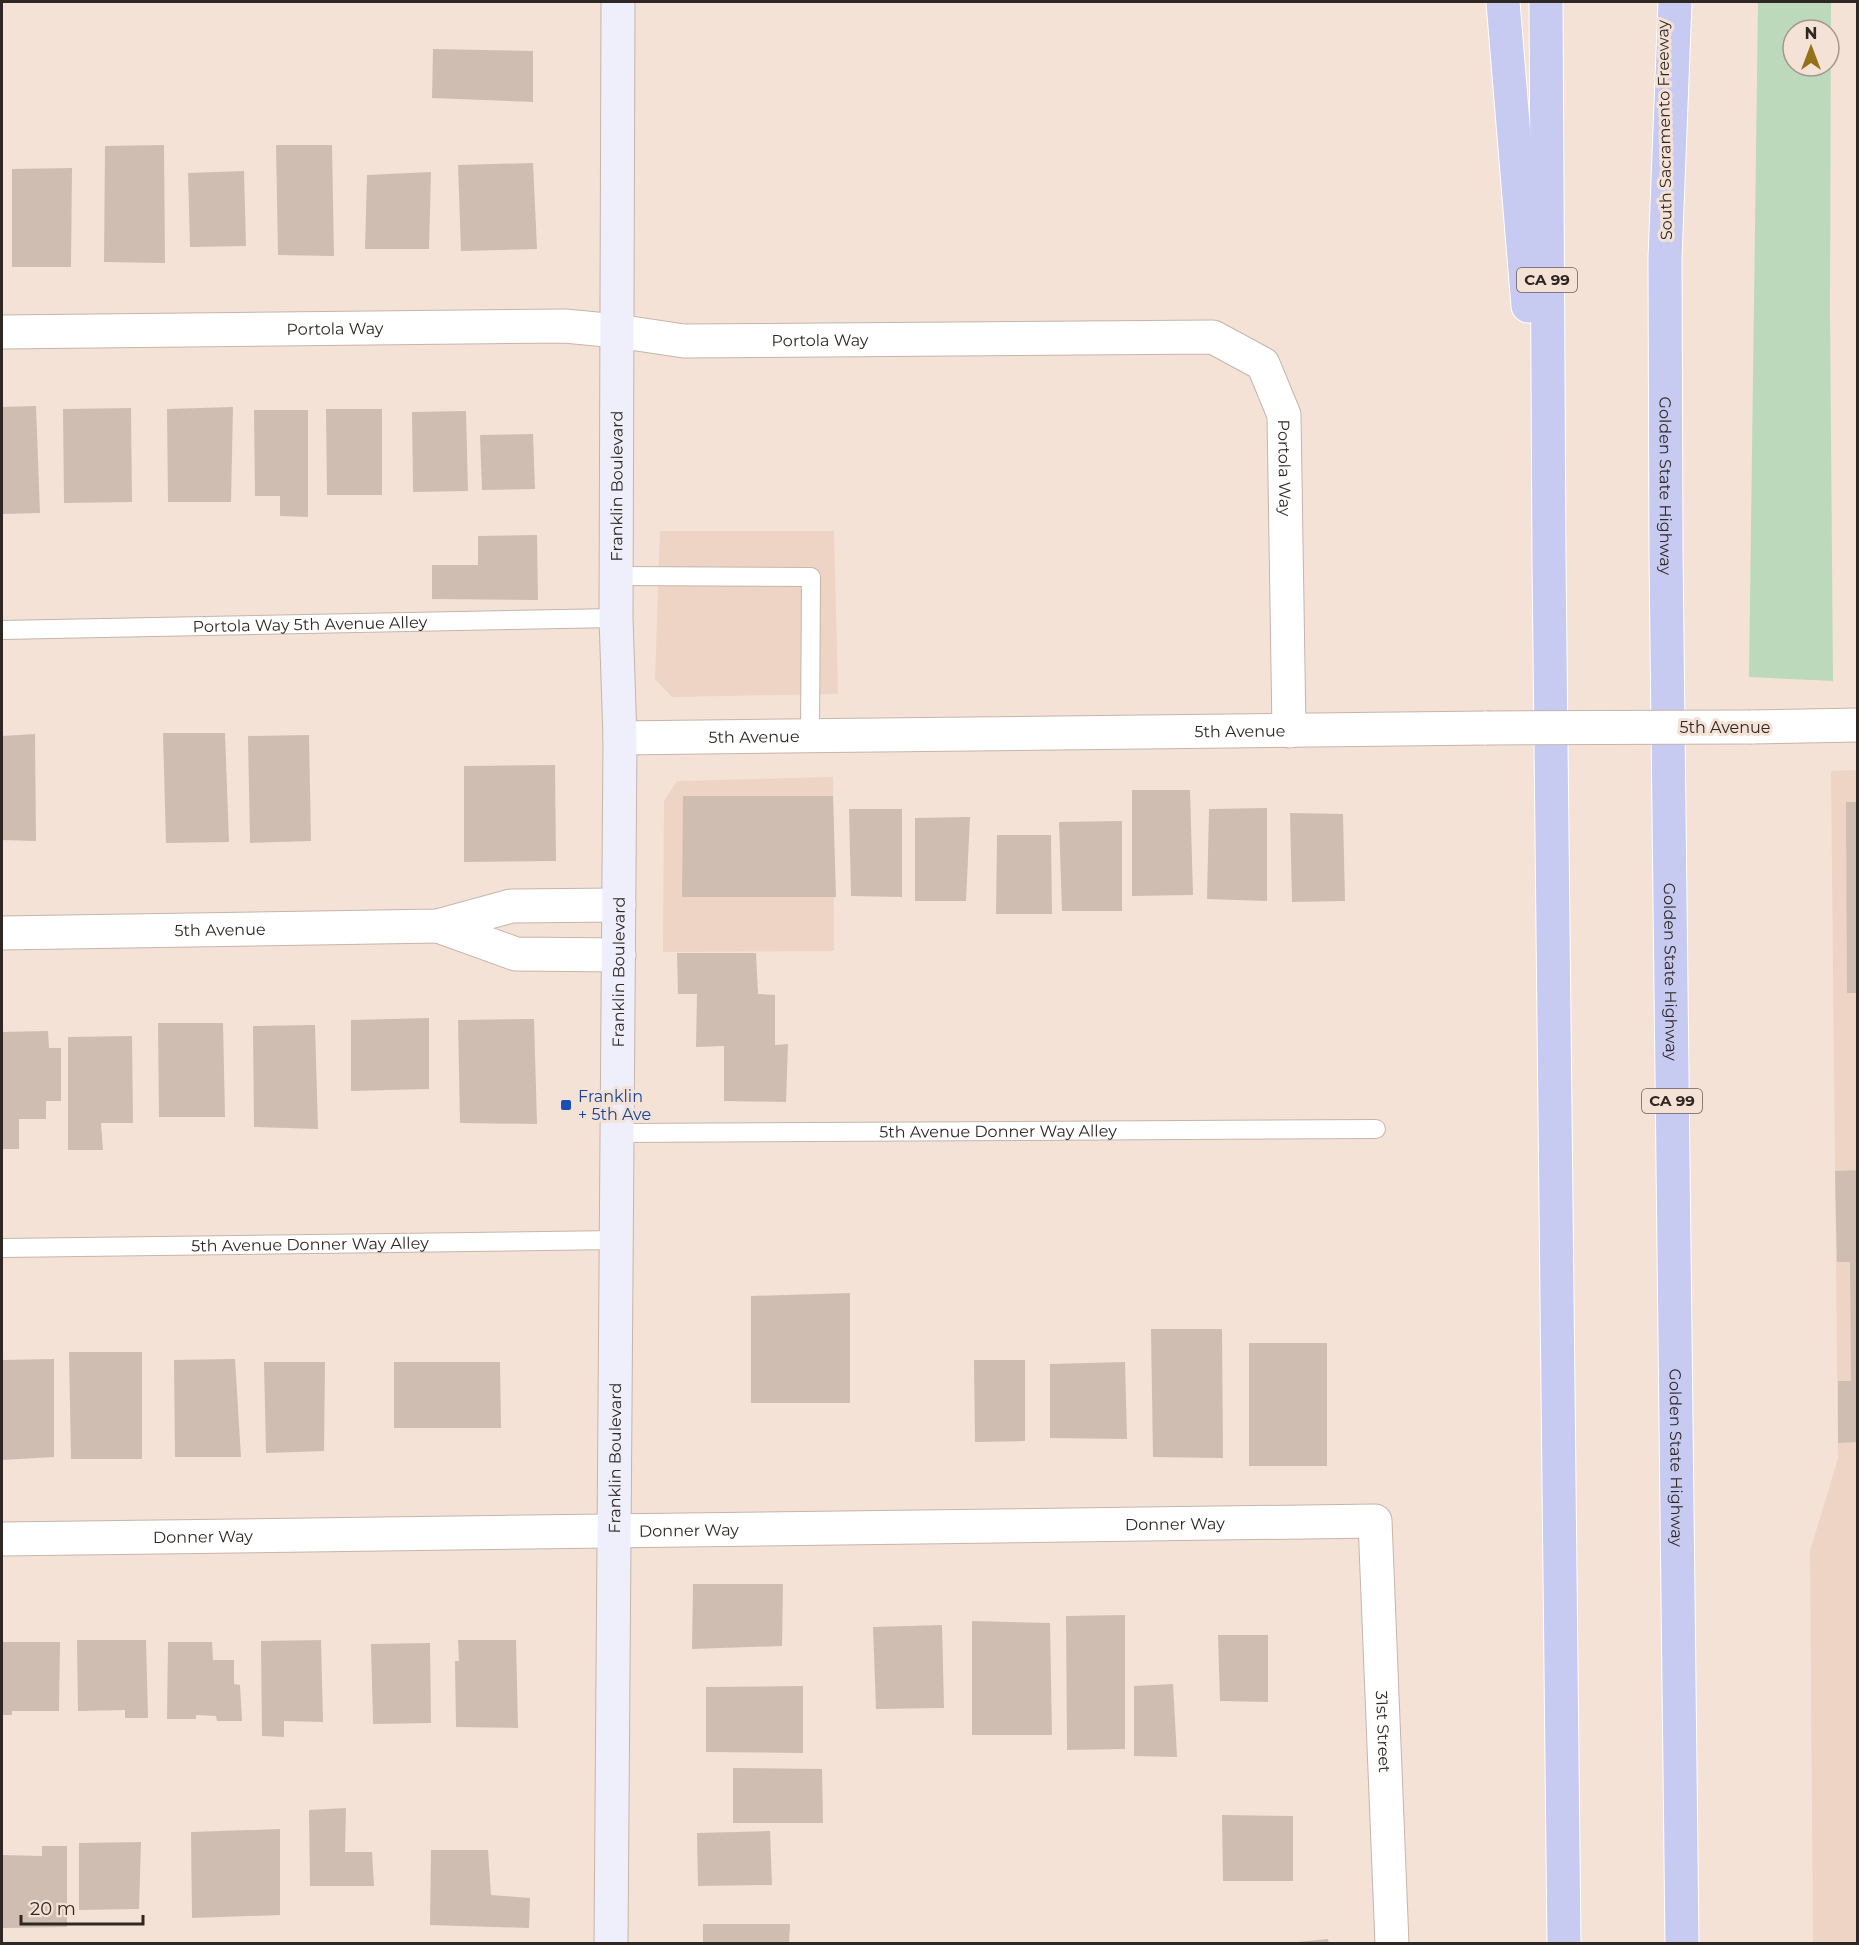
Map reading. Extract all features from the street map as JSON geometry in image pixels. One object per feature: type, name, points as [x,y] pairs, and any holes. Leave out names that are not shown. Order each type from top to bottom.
[{"type":"highway","points":[[1503,2],[1549,559]]},
{"type":"highway","name":"CA 99","points":[[1545,2],[1564,1944]]},
{"type":"highway","name":"South Sacramento Freeway","points":[[1662,2],[1665,258]]},
{"type":"highway","name":"Golden State Highway","points":[[1675,2],[1665,258],[1666,553],[1682,1944]]},
{"type":"main road","name":"Franklin Boulevard","points":[[611,1944],[620,738],[616,618],[618,2]]},
{"type":"street","name":"Portola Way","points":[[2,332],[565,326],[684,341],[1213,337],[1263,364],[1284,415],[1289,731]]},
{"type":"street","name":"5th Avenue","points":[[620,738],[1857,725]]},
{"type":"street","name":"5th Avenue","points":[[2,933],[438,926],[511,906],[619,905]]},
{"type":"street","name":"5th Avenue","points":[[438,926],[516,954],[619,955]]},
{"type":"street","name":"Donner Way","points":[[2,1539],[1376,1521]]},
{"type":"street","name":"31st Street","points":[[1376,1521],[1392,1944]]},
{"type":"lane","points":[[617,576],[811,577],[810,736]]},
{"type":"lane","name":"Portola Way 5th Avenue Alley","points":[[2,630],[616,618]]},
{"type":"lane","name":"5th Avenue Donner Way Alley","points":[[618,1133],[1376,1129]]},
{"type":"lane","name":"5th Avenue Donner Way Alley","points":[[2,1248],[617,1239]]},
{"type":"shaded area","points":[[660,531],[834,531],[838,694],[672,697],[655,679]]},
{"type":"shaded area","points":[[1857,770],[1857,1943],[1813,1943],[1810,1551],[1838,1459],[1831,771]]},
{"type":"shaded area","points":[[833,777],[834,951],[663,952],[664,801],[677,781]]},
{"type":"green space","points":[[1758,2],[1831,2],[1831,18],[1781,18],[1781,78],[1831,78],[1833,681],[1749,677]]},
{"type":"building","points":[[433,49],[533,51],[533,102],[432,98]]},
{"type":"building","points":[[164,145],[165,263],[104,262],[105,146]]},
{"type":"building","points":[[276,145],[332,145],[334,256],[278,255]]},
{"type":"building","points":[[533,163],[537,249],[461,251],[458,165]]},
{"type":"building","points":[[72,168],[71,267],[12,267],[12,169]]},
{"type":"building","points":[[244,171],[246,246],[190,247],[188,173]]},
{"type":"building","points":[[431,172],[429,249],[365,249],[367,175]]},
{"type":"building","points":[[36,406],[40,513],[2,514],[2,407]]},
{"type":"building","points":[[233,407],[231,502],[168,502],[167,409]]},
{"type":"building","points":[[131,408],[132,502],[64,503],[63,409]]},
{"type":"building","points":[[326,409],[382,409],[382,495],[327,495]]},
{"type":"building","points":[[254,410],[308,410],[308,517],[280,516],[280,496],[255,496]]},
{"type":"building","points":[[466,411],[468,491],[413,492],[412,412]]},
{"type":"building","points":[[533,434],[535,489],[482,490],[480,435]]},
{"type":"building","points":[[537,535],[538,600],[432,599],[432,565],[478,565],[478,536]]},
{"type":"building","points":[[163,733],[225,733],[229,842],[166,843]]},
{"type":"building","points":[[35,734],[36,841],[2,840],[2,736]]},
{"type":"building","points":[[309,735],[311,841],[250,843],[248,736]]},
{"type":"building","points":[[555,765],[556,861],[464,862],[464,766]]},
{"type":"building","points":[[1132,790],[1190,790],[1193,895],[1132,896]]},
{"type":"building","points":[[683,796],[833,796],[836,897],[682,897]]},
{"type":"building","points":[[1846,802],[1858,802],[1858,993],[1847,993]]},
{"type":"building","points":[[1267,808],[1267,901],[1207,899],[1209,809]]},
{"type":"building","points":[[849,809],[902,809],[902,897],[851,896]]},
{"type":"building","points":[[1290,813],[1343,814],[1345,901],[1292,902]]},
{"type":"building","points":[[970,817],[966,901],[915,901],[915,818]]},
{"type":"building","points":[[1122,821],[1122,911],[1062,911],[1059,822]]},
{"type":"building","points":[[997,835],[1051,835],[1052,914],[996,914]]},
{"type":"building","points":[[677,953],[756,953],[758,994],[775,995],[775,1045],[788,1044],[786,1102],[724,1101],[724,1046],[696,1047],[697,994],[678,994]]},
{"type":"building","points":[[429,1018],[429,1089],[351,1091],[351,1020]]},
{"type":"building","points":[[534,1019],[537,1124],[460,1123],[458,1020]]},
{"type":"building","points":[[158,1023],[223,1023],[225,1117],[159,1117]]},
{"type":"building","points":[[315,1025],[318,1129],[254,1127],[253,1026]]},
{"type":"building","points":[[48,1031],[49,1048],[61,1048],[61,1101],[46,1101],[46,1119],[19,1119],[19,1149],[2,1149],[2,1032]]},
{"type":"building","points":[[132,1036],[133,1123],[101,1123],[103,1150],[68,1150],[68,1037]]},
{"type":"building","points":[[1858,1170],[1858,1442],[1838,1443],[1838,1381],[1851,1381],[1850,1262],[1837,1262],[1835,1171]]},
{"type":"building","points":[[850,1293],[850,1403],[751,1403],[751,1296]]},
{"type":"building","points":[[1151,1329],[1222,1329],[1223,1458],[1153,1457]]},
{"type":"building","points":[[1249,1343],[1327,1343],[1327,1466],[1249,1466]]},
{"type":"building","points":[[69,1352],[142,1352],[142,1459],[71,1459]]},
{"type":"building","points":[[54,1359],[54,1457],[2,1460],[2,1360]]},
{"type":"building","points":[[235,1359],[241,1457],[175,1457],[174,1360]]},
{"type":"building","points":[[974,1360],[1025,1360],[1025,1441],[975,1442]]},
{"type":"building","points":[[264,1362],[325,1362],[324,1451],[266,1453]]},
{"type":"building","points":[[394,1362],[500,1362],[501,1428],[394,1428]]},
{"type":"building","points":[[1125,1362],[1127,1439],[1050,1438],[1050,1364]]},
{"type":"building","points":[[693,1584],[783,1584],[782,1646],[692,1649]]},
{"type":"building","points":[[1125,1615],[1125,1749],[1067,1750],[1066,1616]]},
{"type":"building","points":[[972,1621],[1050,1623],[1052,1735],[972,1735]]},
{"type":"building","points":[[942,1625],[944,1708],[876,1709],[873,1627]]},
{"type":"building","points":[[1218,1635],[1268,1635],[1268,1702],[1220,1701]]},
{"type":"building","points":[[77,1640],[146,1640],[148,1718],[125,1718],[125,1710],[78,1711]]},
{"type":"building","points":[[321,1640],[323,1722],[284,1721],[284,1737],[262,1736],[261,1641]]},
{"type":"building","points":[[458,1640],[516,1640],[518,1728],[456,1727],[455,1661],[459,1661]]},
{"type":"building","points":[[2,1642],[60,1642],[59,1711],[12,1711],[12,1715],[2,1715]]},
{"type":"building","points":[[168,1642],[212,1642],[213,1660],[234,1660],[234,1684],[240,1685],[242,1721],[217,1721],[216,1716],[196,1715],[196,1719],[167,1719]]},
{"type":"building","points":[[430,1643],[431,1723],[373,1724],[371,1644]]},
{"type":"building","points":[[1173,1684],[1177,1757],[1134,1756],[1134,1686]]},
{"type":"building","points":[[803,1686],[803,1753],[706,1752],[706,1687]]},
{"type":"building","points":[[733,1768],[822,1769],[823,1823],[733,1823]]},
{"type":"building","points":[[346,1808],[345,1852],[372,1852],[374,1886],[310,1886],[309,1810]]},
{"type":"building","points":[[1222,1815],[1293,1816],[1293,1881],[1223,1881]]},
{"type":"building","points":[[280,1829],[280,1915],[192,1918],[191,1832]]},
{"type":"building","points":[[770,1831],[772,1885],[698,1886],[697,1833]]},
{"type":"building","points":[[141,1842],[139,1909],[79,1910],[79,1843]]},
{"type":"building","points":[[42,1846],[67,1846],[67,1927],[2,1928],[2,1855],[42,1856]]},
{"type":"building","points":[[431,1850],[488,1850],[491,1895],[530,1898],[529,1928],[430,1925]]},
{"type":"building","points":[[703,1924],[790,1924],[789,1944],[703,1944]]},
{"type":"building","points":[[1328,1939],[1329,1944],[1297,1944],[1297,1942]]},
{"type":"place","name":"Franklin + 5th Ave","points":[[566,1105]]}]
